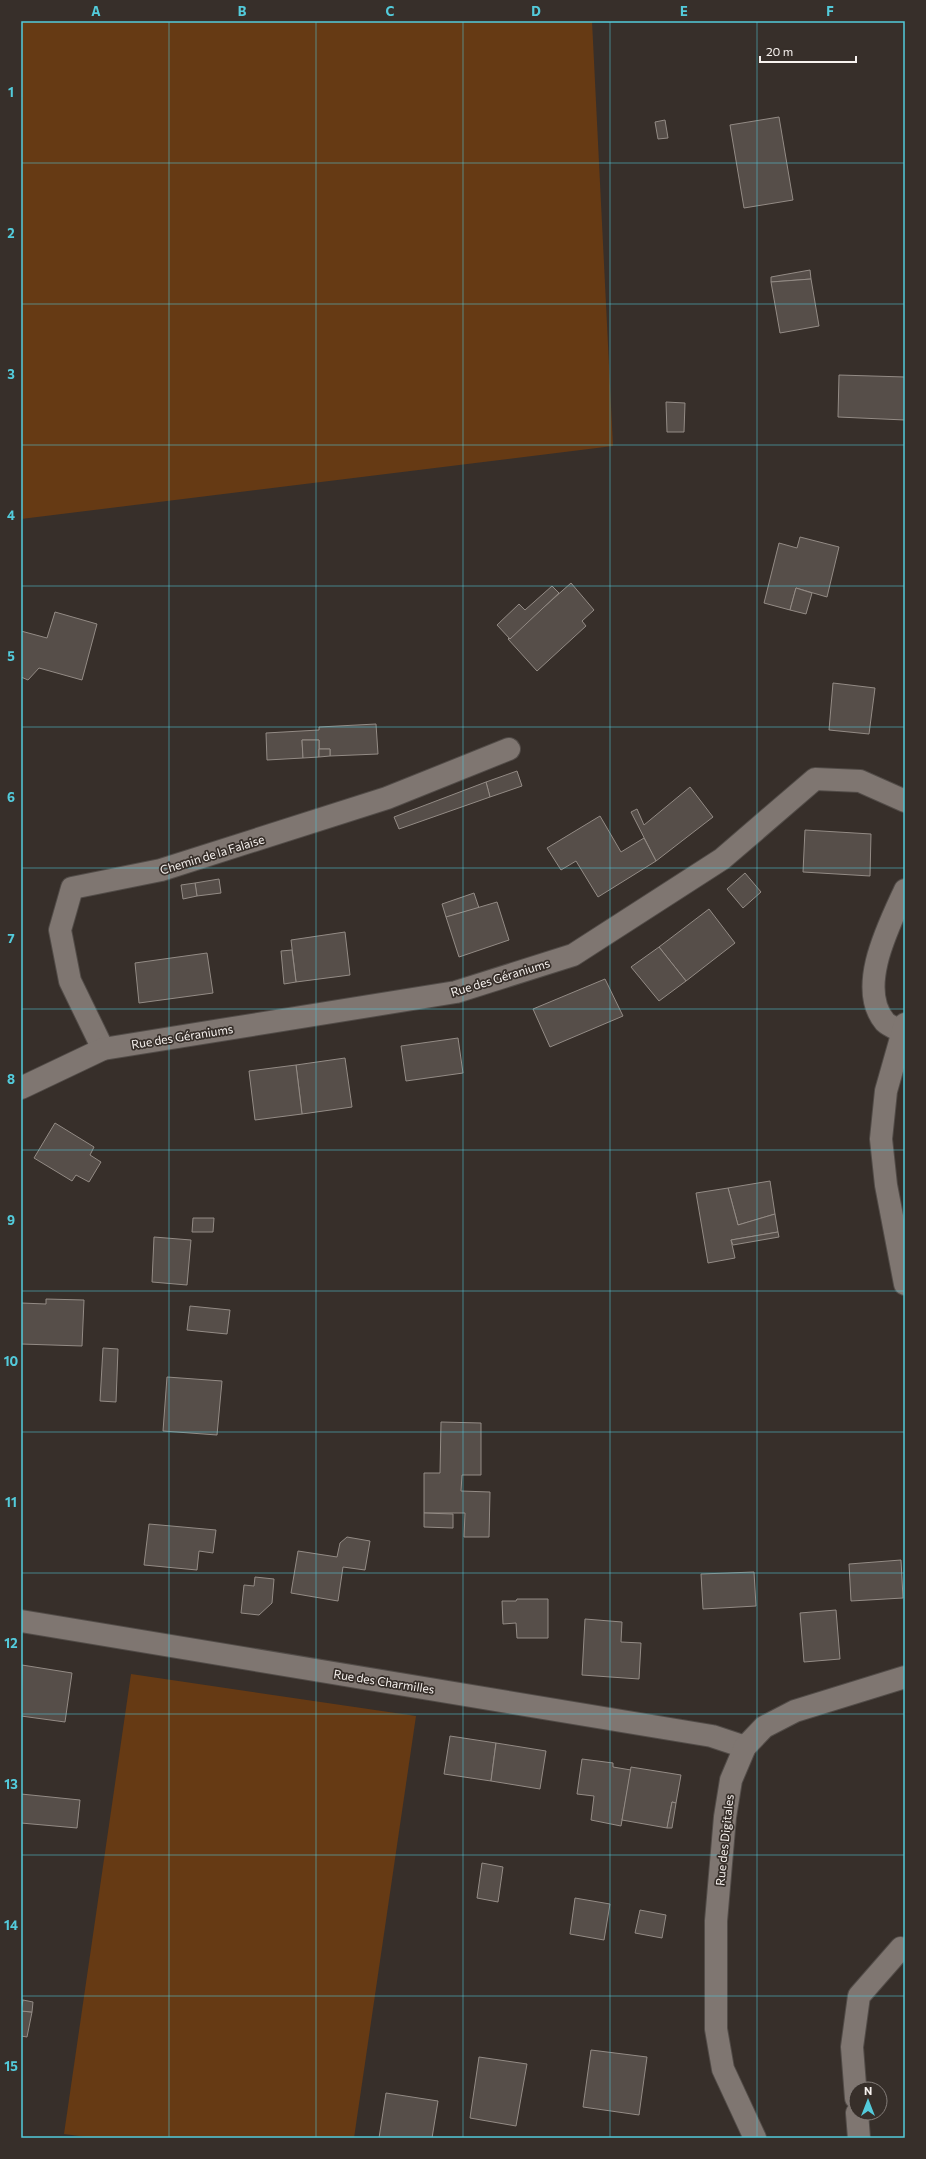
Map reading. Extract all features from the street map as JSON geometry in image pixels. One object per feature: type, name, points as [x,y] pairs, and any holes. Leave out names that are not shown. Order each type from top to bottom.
[{"type":"street","name":"Chemin de la Falaise","points":[[103,1049],[70,981],[60,930],[72,888],[161,870],[380,801],[509,749]]},
{"type":"street","name":"Rue des Géraniums","points":[[21,1088],[103,1049],[456,992],[572,955],[722,859],[815,779],[860,781],[905,801]]},
{"type":"street","points":[[905,890],[886,933],[872,981],[877,1008],[886,1023],[903,1028],[886,1091],[881,1139],[886,1185],[905,1284]]},
{"type":"street","name":"Rue des Charmilles","points":[[21,1621],[712,1736],[745,1747]]},
{"type":"street","name":"Rue des Digitales","points":[[755,2138],[740,2110],[723,2069],[716,2029],[716,1920],[725,1817],[731,1780],[745,1747],[764,1727],[795,1711],[905,1677]]},
{"type":"street","points":[[855,2081],[852,2047],[859,1996],[901,1948]]},
{"type":"street","name":"Rue des Digitales","points":[[740,2110],[766,2138]]},
{"type":"street","points":[[858,2121],[859,2138]]},
{"type":"shaded area","points":[[21,21],[592,21],[613,446],[21,519]]},
{"type":"shaded area","points":[[131,1674],[416,1716],[354,2138],[94,2138],[64,2134]]},
{"type":"building","points":[[779,117],[793,200],[744,208],[730,125]]},
{"type":"building","points":[[665,120],[668,138],[658,139],[655,122]]},
{"type":"building","points":[[810,270],[811,279],[771,282],[771,277]]},
{"type":"building","points":[[811,279],[819,326],[780,333],[771,282]]},
{"type":"building","points":[[839,375],[905,377],[905,420],[838,417]]},
{"type":"building","points":[[666,402],[685,403],[684,432],[667,432]]},
{"type":"building","points":[[800,537],[839,547],[827,597],[796,588],[790,610],[764,603],[779,543],[797,548]]},
{"type":"building","points":[[571,583],[594,610],[582,621],[586,626],[537,671],[508,639]]},
{"type":"building","points":[[552,586],[559,593],[510,639],[497,625],[519,604],[525,610]]},
{"type":"building","points":[[796,588],[812,593],[806,614],[790,610]]},
{"type":"building","points":[[55,612],[97,624],[82,680],[39,668],[28,680],[21,677],[21,631],[47,638]]},
{"type":"building","points":[[833,683],[875,688],[869,734],[829,730]]},
{"type":"building","points":[[376,724],[378,754],[330,756],[330,749],[319,749],[319,740],[302,740],[303,758],[267,760],[266,733],[319,730],[319,727]]},
{"type":"building","points":[[302,740],[319,740],[319,757],[303,758]]},
{"type":"building","points":[[319,749],[330,749],[330,756],[319,757]]},
{"type":"building","points":[[517,771],[522,786],[490,797],[486,782]]},
{"type":"building","points":[[486,782],[490,797],[399,829],[394,817]]},
{"type":"building","points":[[690,787],[713,817],[656,861],[631,812],[637,809],[644,825]]},
{"type":"building","points":[[600,816],[621,852],[644,838],[656,861],[598,897],[576,861],[561,870],[547,848]]},
{"type":"building","points":[[805,830],[871,834],[870,876],[803,872]]},
{"type":"building","points":[[745,873],[761,892],[743,908],[727,889]]},
{"type":"building","points":[[219,879],[221,893],[197,896],[195,883]]},
{"type":"building","points":[[195,883],[197,896],[183,899],[181,885]]},
{"type":"building","points":[[474,893],[479,908],[446,917],[442,904]]},
{"type":"building","points":[[497,902],[509,940],[459,957],[446,917]]},
{"type":"building","points":[[709,909],[735,943],[686,981],[659,947]]},
{"type":"building","points":[[345,932],[350,975],[296,982],[291,940]]},
{"type":"building","points":[[659,947],[686,981],[659,1001],[631,967]]},
{"type":"building","points":[[292,950],[296,982],[284,984],[281,951]]},
{"type":"building","points":[[207,953],[213,993],[139,1003],[135,963]]},
{"type":"building","points":[[605,979],[623,1016],[550,1047],[533,1009]]},
{"type":"building","points":[[458,1038],[463,1073],[406,1081],[401,1046]]},
{"type":"building","points":[[345,1058],[352,1107],[302,1114],[296,1065]]},
{"type":"building","points":[[296,1065],[302,1114],[255,1120],[249,1071]]},
{"type":"building","points":[[55,1123],[94,1147],[90,1155],[101,1162],[89,1182],[76,1175],[72,1181],[34,1158]]},
{"type":"building","points":[[770,1181],[775,1214],[738,1225],[728,1188]]},
{"type":"building","points":[[728,1188],[738,1225],[775,1214],[778,1232],[731,1240],[735,1258],[708,1263],[696,1193]]},
{"type":"building","points":[[193,1218],[214,1218],[213,1232],[192,1232]]},
{"type":"building","points":[[778,1232],[779,1237],[733,1245],[731,1240]]},
{"type":"building","points":[[154,1237],[191,1240],[187,1285],[152,1282]]},
{"type":"building","points":[[46,1299],[84,1300],[82,1346],[21,1344],[21,1303],[46,1304]]},
{"type":"building","points":[[190,1306],[230,1310],[227,1334],[187,1330]]},
{"type":"building","points":[[103,1348],[118,1349],[116,1402],[100,1401]]},
{"type":"building","points":[[167,1377],[222,1381],[217,1435],[163,1431]]},
{"type":"building","points":[[441,1422],[481,1423],[481,1475],[462,1475],[461,1491],[490,1492],[489,1537],[464,1537],[465,1513],[424,1513],[424,1473],[440,1473]]},
{"type":"building","points":[[424,1513],[453,1514],[453,1528],[424,1527]]},
{"type":"building","points":[[149,1524],[216,1530],[213,1553],[199,1551],[197,1570],[144,1565]]},
{"type":"building","points":[[347,1537],[370,1541],[365,1570],[343,1567],[338,1601],[291,1593],[298,1551],[337,1557],[340,1543]]},
{"type":"building","points":[[901,1560],[903,1598],[851,1601],[849,1564]]},
{"type":"building","points":[[754,1572],[756,1606],[703,1609],[701,1574]]},
{"type":"building","points":[[255,1577],[274,1579],[272,1603],[259,1615],[241,1613],[244,1585],[254,1586]]},
{"type":"building","points":[[517,1599],[548,1599],[548,1638],[517,1638],[516,1623],[503,1624],[502,1601],[516,1601]]},
{"type":"building","points":[[836,1610],[840,1659],[804,1662],[800,1613]]},
{"type":"building","points":[[585,1619],[622,1622],[621,1642],[641,1643],[639,1679],[582,1675]]},
{"type":"building","points":[[22,1665],[72,1673],[65,1722],[21,1716]]},
{"type":"building","points":[[450,1736],[496,1743],[491,1781],[444,1774]]},
{"type":"building","points":[[496,1743],[546,1751],[540,1789],[491,1781]]},
{"type":"building","points":[[582,1759],[613,1763],[613,1767],[631,1770],[621,1826],[591,1820],[594,1796],[577,1794]]},
{"type":"building","points":[[631,1767],[681,1775],[676,1803],[672,1802],[667,1828],[622,1820]]},
{"type":"building","points":[[21,1794],[80,1800],[77,1828],[21,1823]]},
{"type":"building","points":[[672,1802],[676,1803],[672,1828],[667,1828]]},
{"type":"building","points":[[482,1863],[503,1867],[498,1902],[477,1898]]},
{"type":"building","points":[[575,1898],[610,1904],[604,1940],[570,1934]]},
{"type":"building","points":[[640,1910],[666,1915],[662,1938],[635,1933]]},
{"type":"building","points":[[21,2000],[23,2000],[21,2011]]},
{"type":"building","points":[[23,2000],[33,2002],[32,2012],[21,2011]]},
{"type":"building","points":[[21,2011],[32,2012],[27,2037],[21,2036]]},
{"type":"building","points":[[591,2050],[647,2057],[639,2115],[583,2107]]},
{"type":"building","points":[[479,2057],[527,2064],[516,2126],[470,2118]]},
{"type":"building","points":[[386,2093],[438,2101],[432,2138],[379,2138]]}]
